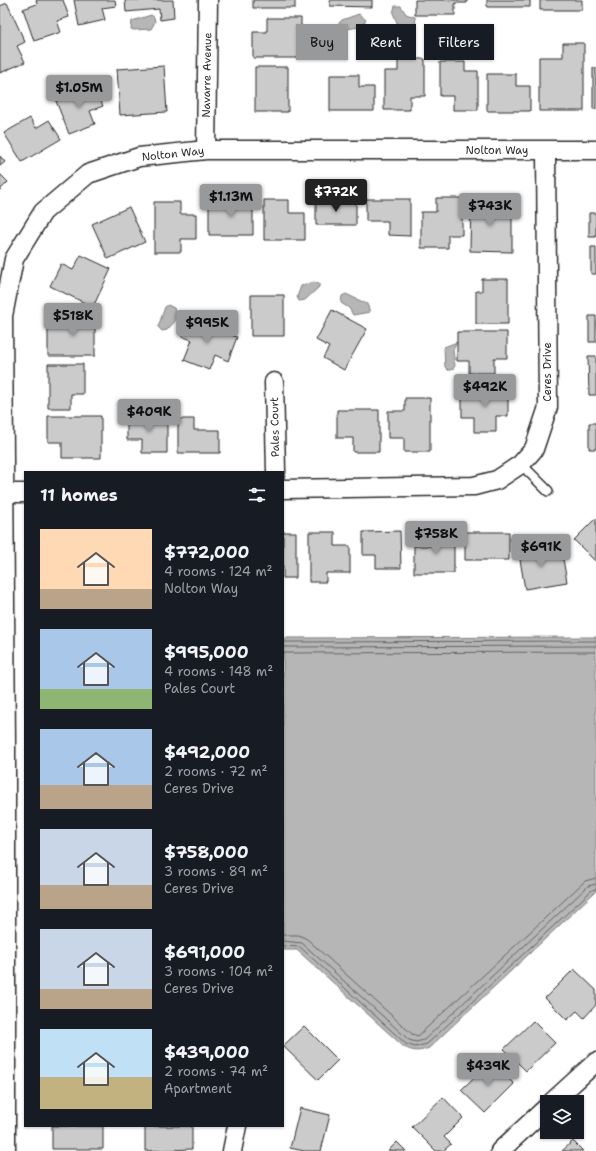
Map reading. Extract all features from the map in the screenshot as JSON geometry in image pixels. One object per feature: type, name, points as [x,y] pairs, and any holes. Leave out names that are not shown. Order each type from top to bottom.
[{"type":"street","name":"Navarre Avenue","points":[[206,150],[208,0]]},
{"type":"street","name":"Nolton Way","points":[[6,1151],[3,749],[5,493],[3,316],[14,258],[43,212],[88,174],[139,157],[206,150],[596,150]]},
{"type":"street","name":"Ceres Drive","points":[[284,489],[474,486],[496,480],[521,464],[534,448],[548,407],[546,150]]},
{"type":"street","name":"Pales Court","points":[[274,382],[276,471]]},
{"type":"street","points":[[5,493],[24,492]]},
{"type":"street","points":[[560,1095],[596,1062]]},
{"type":"street","points":[[500,1151],[540,1114]]},
{"type":"street","points":[[232,1151],[237,1127]]},
{"type":"lane","points":[[521,464],[548,491]]},
{"type":"water","points":[[395,6],[401,6],[406,14],[415,17],[416,24],[398,24],[393,13]]},
{"type":"water","points":[[359,14],[366,20],[363,24],[356,24],[356,28],[348,29],[348,24],[339,24],[342,20]]},
{"type":"water","points":[[151,15],[154,17],[155,22],[151,29],[131,29],[132,21]]},
{"type":"water","points":[[314,282],[319,284],[319,287],[305,300],[299,301],[297,297],[301,286]]},
{"type":"water","points":[[346,294],[367,304],[370,312],[353,315],[349,308],[341,303],[342,296]]},
{"type":"water","points":[[168,305],[174,308],[177,319],[167,330],[162,331],[158,327],[165,307]]},
{"type":"water","points":[[457,342],[453,350],[455,366],[452,370],[448,370],[445,367],[444,347]]},
{"type":"water","points":[[596,637],[596,891],[429,1048],[414,1051],[404,1047],[297,950],[284,950],[284,638]]},
{"type":"building","points":[[36,0],[63,0],[69,17],[57,21],[61,32],[34,41],[23,9],[37,4]]},
{"type":"building","points":[[74,0],[115,0],[116,6],[102,8],[105,20],[79,26]]},
{"type":"building","points":[[125,0],[173,0],[174,18],[160,20],[159,9],[126,12]]},
{"type":"building","points":[[253,0],[295,0],[295,8],[253,8]]},
{"type":"building","points":[[330,0],[372,0],[372,7],[330,6]]},
{"type":"building","points":[[415,0],[467,0],[467,3],[455,3],[455,15],[415,15]]},
{"type":"building","points":[[487,0],[530,0],[530,7],[487,7]]},
{"type":"building","points":[[540,0],[582,0],[582,10],[540,10]]},
{"type":"building","points":[[7,3],[25,42],[17,46],[25,62],[0,73],[0,6]]},
{"type":"building","points":[[267,18],[301,18],[301,24],[296,24],[296,58],[253,58],[253,32],[267,32]]},
{"type":"building","points":[[563,43],[584,43],[584,111],[539,111],[539,57],[563,57]]},
{"type":"building","points":[[424,59],[425,96],[410,96],[410,110],[384,110],[384,71],[398,71],[398,60]]},
{"type":"building","points":[[440,62],[465,62],[465,71],[478,71],[478,110],[453,110],[453,96],[440,96]]},
{"type":"building","points":[[164,66],[167,112],[120,115],[117,69]]},
{"type":"building","points":[[255,67],[288,67],[288,112],[255,112]]},
{"type":"building","points":[[593,68],[596,68],[596,109],[593,109]]},
{"type":"building","points":[[487,74],[516,74],[516,86],[530,86],[530,111],[487,111]]},
{"type":"building","points":[[330,75],[359,75],[359,87],[374,87],[374,111],[330,111]]},
{"type":"building","points":[[95,86],[103,106],[90,111],[95,124],[69,134],[56,101]]},
{"type":"building","points":[[30,118],[36,128],[49,120],[61,139],[22,162],[4,133]]},
{"type":"building","points":[[0,156],[5,162],[0,166]]},
{"type":"building","points":[[0,174],[8,182],[0,190]]},
{"type":"building","points":[[436,198],[462,198],[462,235],[448,235],[448,248],[421,248],[421,212],[436,212]]},
{"type":"building","points":[[471,198],[497,198],[497,213],[512,213],[512,252],[470,251]]},
{"type":"building","points":[[366,199],[410,199],[410,236],[388,235],[388,221],[366,221]]},
{"type":"building","points":[[209,200],[253,200],[253,235],[209,235]]},
{"type":"building","points":[[264,200],[289,200],[289,213],[305,213],[305,240],[264,240]]},
{"type":"building","points":[[334,200],[356,200],[356,225],[316,225],[316,202],[334,202]]},
{"type":"building","points":[[154,202],[180,202],[180,214],[196,214],[196,239],[181,239],[181,252],[154,252]]},
{"type":"building","points":[[129,207],[145,242],[108,259],[92,224]]},
{"type":"building","points":[[589,213],[596,213],[596,237],[589,237]]},
{"type":"building","points":[[591,247],[596,247],[596,274],[591,274]]},
{"type":"building","points":[[81,255],[111,269],[93,307],[50,286],[61,264],[73,270]]},
{"type":"building","points":[[482,279],[508,279],[508,324],[476,324],[476,291],[482,291]]},
{"type":"building","points":[[251,295],[284,295],[284,336],[251,336]]},
{"type":"building","points":[[332,310],[367,329],[344,370],[323,358],[329,347],[316,340]]},
{"type":"building","points":[[62,314],[95,314],[95,356],[48,356],[48,329],[62,329]]},
{"type":"building","points":[[589,316],[596,316],[596,342],[589,342]]},
{"type":"building","points":[[189,318],[237,337],[228,361],[215,355],[209,370],[184,360],[192,340],[181,336]]},
{"type":"building","points":[[457,332],[507,332],[507,358],[494,358],[494,373],[469,373],[469,361],[457,361]]},
{"type":"building","points":[[588,356],[596,356],[596,395],[589,395]]},
{"type":"building","points":[[48,364],[83,364],[83,394],[71,394],[71,408],[48,408]]},
{"type":"building","points":[[462,390],[508,390],[508,416],[496,416],[496,432],[474,432],[474,417],[462,417]]},
{"type":"building","points":[[405,398],[430,398],[430,452],[404,452],[404,438],[388,438],[388,411],[405,411]]},
{"type":"building","points":[[337,410],[379,410],[379,452],[353,452],[353,438],[337,438]]},
{"type":"building","points":[[48,416],[101,416],[101,458],[62,458],[62,442],[48,442]]},
{"type":"building","points":[[127,416],[167,416],[167,453],[142,453],[142,440],[127,440]]},
{"type":"building","points":[[178,419],[194,419],[194,430],[220,430],[220,453],[178,453]]},
{"type":"building","points":[[589,423],[596,423],[596,449],[589,449]]},
{"type":"building","points":[[596,518],[596,560],[595,561],[574,540]]},
{"type":"building","points":[[400,531],[401,568],[376,568],[376,555],[363,555],[363,532]]},
{"type":"building","points":[[284,532],[296,532],[296,578],[284,578]]},
{"type":"building","points":[[309,532],[335,532],[335,546],[350,546],[350,573],[326,573],[326,582],[309,582]]},
{"type":"building","points":[[430,532],[454,532],[454,573],[414,573],[414,546],[430,546]]},
{"type":"building","points":[[465,532],[509,532],[509,560],[465,560]]},
{"type":"building","points":[[540,544],[542,557],[562,553],[567,582],[525,589],[518,548]]},
{"type":"building","points":[[574,969],[596,990],[596,1005],[584,1018],[577,1011],[567,1020],[545,998]]},
{"type":"building","points":[[533,1021],[555,1043],[526,1071],[504,1049]]},
{"type":"building","points":[[304,1026],[338,1060],[318,1080],[284,1047],[284,1045]]},
{"type":"building","points":[[491,1061],[514,1084],[485,1113],[461,1090]]},
{"type":"building","points":[[443,1097],[463,1118],[444,1137],[451,1144],[443,1151],[436,1151],[412,1127]]},
{"type":"building","points":[[300,1108],[330,1115],[321,1151],[304,1151],[290,1148]]},
{"type":"building","points":[[52,1127],[103,1127],[103,1149],[52,1149]]},
{"type":"building","points":[[145,1127],[192,1127],[192,1149],[145,1151]]},
{"type":"building","points":[[573,1141],[583,1151],[562,1151]]},
{"type":"building","points":[[397,1142],[406,1151],[388,1151]]}]
